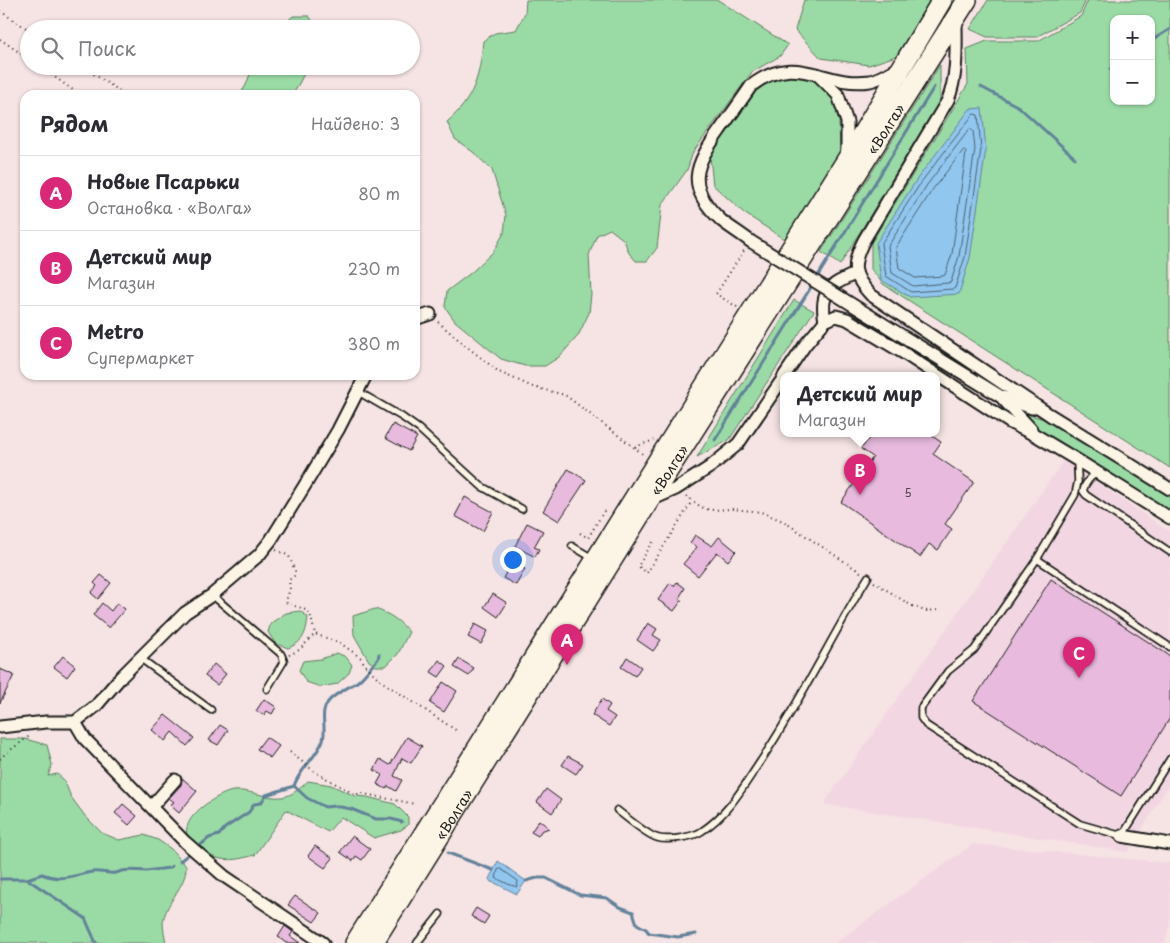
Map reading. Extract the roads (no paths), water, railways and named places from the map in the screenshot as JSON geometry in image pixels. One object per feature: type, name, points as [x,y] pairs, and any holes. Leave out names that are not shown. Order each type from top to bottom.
[{"type":"highway","name":"«Волга»","points":[[355,943],[847,159],[942,0]]},
{"type":"highway","name":"«Волга»","points":[[372,943],[649,501],[967,0]]},
{"type":"street","points":[[956,19],[956,71],[954,85],[948,100],[864,240],[856,259],[855,274],[861,285],[871,295],[1050,415],[1170,489]]},
{"type":"street","points":[[902,65],[872,81],[848,82],[816,73],[785,70],[757,82],[751,86],[704,154],[696,176],[700,192],[710,208],[749,243],[1000,396],[1050,415]]},
{"type":"street","points":[[816,73],[838,95],[847,122],[847,159]]},
{"type":"street","points":[[825,321],[823,308],[828,289],[834,283],[855,274]]},
{"type":"street","points":[[420,317],[430,314]]},
{"type":"street","points":[[787,372],[805,345],[825,321],[836,316],[847,319],[933,372]]},
{"type":"street","points":[[940,377],[1010,422],[1037,436],[1170,518]]},
{"type":"street","points":[[0,727],[43,722],[75,722],[96,706],[140,658],[185,614],[212,595],[249,564],[267,546],[338,430],[364,380]]},
{"type":"street","points":[[649,501],[676,489],[710,467],[738,444],[780,382]]},
{"type":"street","points":[[1000,396],[1037,436]]},
{"type":"street","points":[[75,722],[85,738],[185,842],[224,876],[323,943]]},
{"type":"street","points":[[152,806],[175,780]]},
{"type":"street","points":[[1122,836],[1170,844]]},
{"type":"lane","points":[[358,391],[419,429],[481,486],[522,509]]},
{"type":"lane","points":[[1077,460],[1078,481],[1075,496],[974,650],[948,671],[921,708],[921,718],[926,725],[1080,824],[1122,836],[1170,759]]},
{"type":"lane","points":[[1098,473],[1091,476],[1084,487],[1083,491],[1086,495],[1170,552]]},
{"type":"lane","points":[[572,546],[595,560]]},
{"type":"lane","points":[[1036,558],[1170,647]]},
{"type":"lane","points":[[617,810],[658,838],[679,838],[700,833],[719,818],[737,796],[785,725],[835,632],[868,577]]},
{"type":"lane","points":[[212,595],[281,654],[284,661],[267,689]]},
{"type":"lane","points":[[140,658],[211,710]]},
{"type":"lane","points":[[417,943],[440,914]]},
{"type":"water","points":[[982,108],[986,149],[970,258],[959,294],[910,297],[881,280],[876,243],[917,179],[970,109]]},
{"type":"water","points":[[498,861],[526,881],[517,894],[491,882],[489,879]]},
{"type":"waterway","points":[[1155,38],[1170,29]]},
{"type":"waterway","points":[[816,279],[934,87]]},
{"type":"waterway","points":[[981,87],[1019,107],[1075,158]]},
{"type":"waterway","points":[[715,440],[813,284]]},
{"type":"waterway","points":[[379,654],[378,659],[360,680],[338,693],[328,702],[324,711],[323,740],[299,775],[294,786],[307,798],[325,807],[335,806],[351,809],[376,819],[391,819],[402,822]]},
{"type":"waterway","points":[[197,848],[209,838],[219,835],[225,828],[249,812],[254,804],[261,803],[266,795],[294,786]]},
{"type":"waterway","points":[[180,861],[191,852]]},
{"type":"waterway","points":[[448,853],[493,870]]},
{"type":"waterway","points":[[27,879],[42,874],[61,878],[92,872],[146,871],[172,866]]},
{"type":"waterway","points":[[526,881],[546,878],[580,895],[607,898],[620,907],[633,912],[637,924],[649,933],[678,937],[696,934]]},
{"type":"waterway","points":[[0,879],[27,879],[85,918],[96,943]]},
{"type":"place","name":"Детский мир","points":[[860,495]]},
{"type":"place","name":"Новые Псарьки","points":[[567,665]]},
{"type":"place","name":"Metro","points":[[1079,678]]}]
